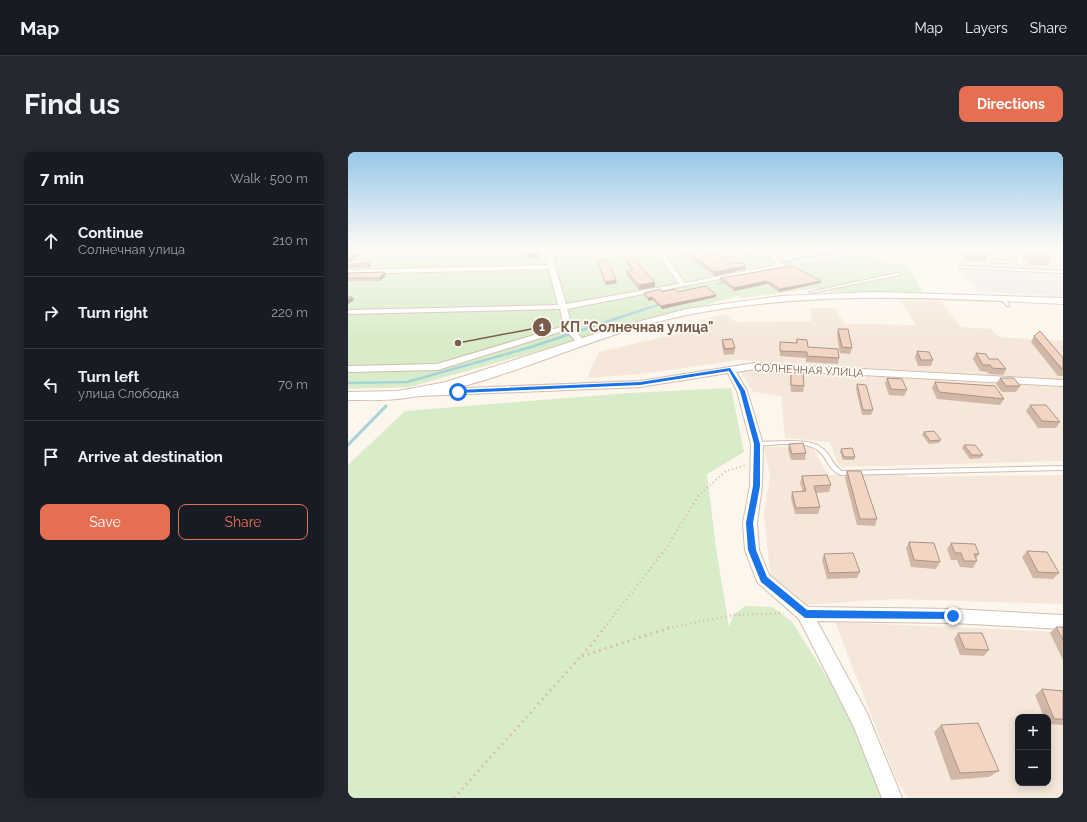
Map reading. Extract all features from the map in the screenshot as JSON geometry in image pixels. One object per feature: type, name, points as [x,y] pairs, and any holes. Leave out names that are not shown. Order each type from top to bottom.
[{"type":"main road","points":[[348,396],[412,394],[461,387],[581,342],[686,313],[740,304],[855,294],[920,294],[1005,302],[1063,301]]},
{"type":"street","points":[[556,278],[568,327],[581,342]]},
{"type":"street","points":[[678,278],[683,285]]},
{"type":"street","points":[[348,312],[564,307],[719,278]]},
{"type":"street","points":[[348,369],[438,366],[568,327]]},
{"type":"street","name":"СОЛНЕЧНАЯ УЛИЦА","points":[[461,387],[640,384],[730,369],[762,366],[1063,383]]},
{"type":"street","points":[[730,369],[742,391],[757,444],[756,486],[750,523],[752,550],[764,580],[805,614],[860,720],[892,798]]},
{"type":"street","points":[[805,614],[953,616],[1063,622]]},
{"type":"lane","points":[[811,292],[878,278]]},
{"type":"lane","points":[[757,444],[810,444],[820,448],[834,470],[841,473],[1063,468]]},
{"type":"path","points":[[454,798],[581,656],[667,547],[696,497],[726,471],[756,462]]},
{"type":"path","points":[[581,656],[631,638],[704,621],[754,612],[805,614]]},
{"type":"shaded area","points":[[967,278],[1063,278],[1063,296],[978,292]]},
{"type":"shaded area","points":[[901,301],[941,301],[961,327],[991,329],[999,337],[1063,341],[1063,380],[740,360],[641,374],[587,378],[599,352],[706,327],[699,320],[726,314],[736,322],[812,321],[810,308],[835,308],[845,324],[916,325]]},
{"type":"shaded area","points":[[754,370],[1063,387],[1063,461],[839,467],[830,442],[785,438],[781,396],[753,392],[741,372]]},
{"type":"shaded area","points":[[764,447],[808,447],[814,450],[828,475],[900,473],[909,477],[1063,475],[1063,604],[895,599],[805,605],[771,582],[764,515],[770,476]]},
{"type":"shaded area","points":[[835,622],[1063,632],[1063,798],[908,798],[896,779]]},
{"type":"green space","points":[[348,278],[915,278],[922,292],[831,292],[817,288],[743,298],[737,296],[409,387],[348,389]]},
{"type":"green space","points":[[731,388],[744,452],[707,474],[716,548],[729,627],[734,614],[746,606],[773,607],[792,622],[855,721],[885,798],[348,798],[348,465],[405,411],[629,393]]},
{"type":"building","points":[[604,278],[615,278],[616,280],[605,282]]},
{"type":"building","points":[[633,278],[651,278],[655,282],[639,285]]},
{"type":"building","points":[[720,278],[815,278],[821,281],[780,289],[767,281],[734,288]]},
{"type":"building","points":[[706,286],[716,295],[661,306],[652,297],[648,298],[644,293],[660,289],[662,292],[675,289],[678,292]]},
{"type":"building","points":[[838,329],[848,329],[852,348],[842,347]]},
{"type":"building","points":[[1040,331],[1063,358],[1063,369],[1034,336]]},
{"type":"building","points":[[732,339],[735,348],[725,349],[722,340]]},
{"type":"building","points":[[797,339],[807,340],[808,347],[838,349],[839,358],[807,356],[807,352],[780,351],[780,342],[797,343]]},
{"type":"building","points":[[917,351],[929,352],[933,360],[921,360]]},
{"type":"building","points":[[976,353],[986,354],[989,359],[998,359],[1006,369],[992,368],[990,365],[983,365]]},
{"type":"building","points":[[791,372],[803,373],[804,386],[791,385]]},
{"type":"building","points":[[887,378],[902,379],[907,390],[891,389]]},
{"type":"building","points":[[1000,378],[1014,378],[1020,386],[1006,386]]},
{"type":"building","points":[[935,382],[995,386],[1004,399],[939,392]]},
{"type":"building","points":[[857,384],[866,385],[873,410],[863,410]]},
{"type":"building","points":[[1030,405],[1046,405],[1060,422],[1042,421]]},
{"type":"building","points":[[934,431],[941,440],[930,441],[924,432]]},
{"type":"building","points":[[803,443],[806,453],[792,454],[789,444]]},
{"type":"building","points":[[964,445],[975,445],[983,455],[972,455]]},
{"type":"building","points":[[852,448],[855,457],[844,457],[841,449]]},
{"type":"building","points":[[847,471],[861,471],[877,519],[860,519]]},
{"type":"building","points":[[827,475],[831,485],[814,486],[820,507],[796,508],[792,492],[806,491],[802,476]]},
{"type":"building","points":[[909,542],[934,543],[940,562],[914,560]]},
{"type":"building","points":[[951,543],[975,544],[979,554],[974,554],[977,561],[964,561],[961,553],[955,553]]},
{"type":"building","points":[[1027,551],[1047,552],[1059,573],[1038,572]]},
{"type":"building","points":[[853,553],[860,572],[829,573],[824,554]]},
{"type":"building","points":[[1056,627],[1063,627],[1063,640]]},
{"type":"building","points":[[958,633],[982,633],[989,650],[965,649]]},
{"type":"building","points":[[1042,689],[1063,691],[1063,719],[1054,719]]},
{"type":"building","points":[[978,723],[999,771],[960,773],[941,725]]},
{"type":"waterway","points":[[718,284],[726,281]]},
{"type":"waterway","points":[[639,311],[661,304]]},
{"type":"waterway","points":[[348,383],[407,382],[531,347],[639,311]]},
{"type":"waterway","points":[[348,445],[386,406]]},
{"type":"place","name":"КП \"Солнечная улица\"","points":[[458,343]]},
{"type":"route","points":[[458,392],[640,384],[730,369],[742,391],[757,444],[756,486],[750,523],[752,550],[764,580],[805,614],[953,616]]}]
